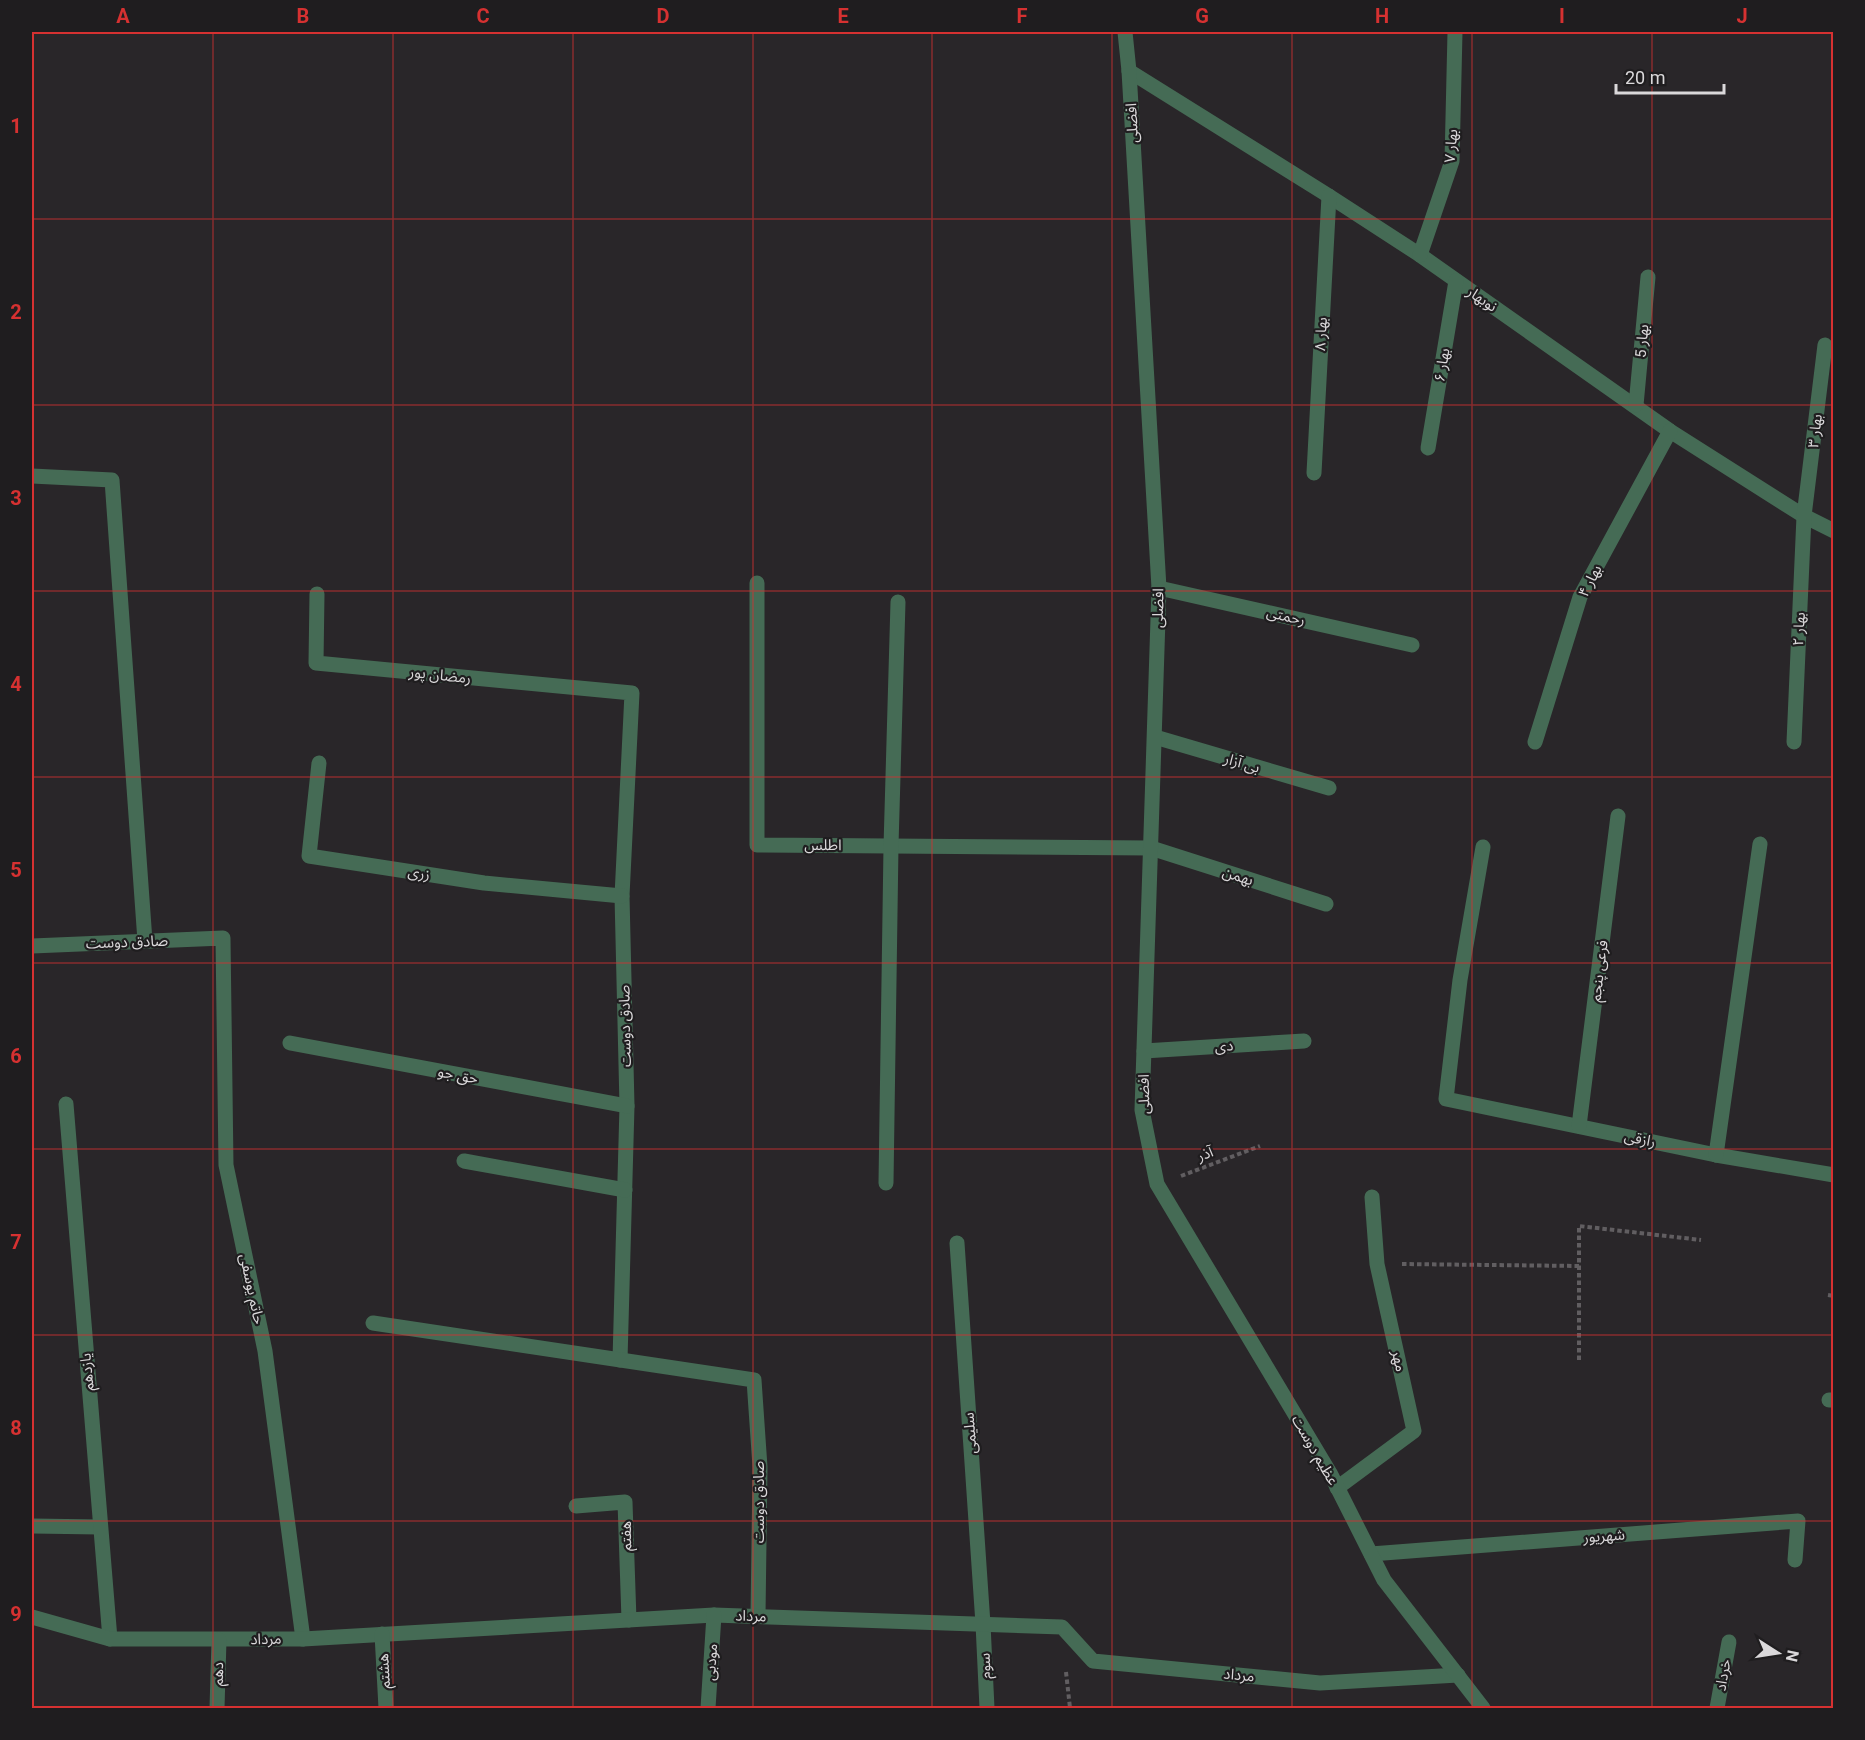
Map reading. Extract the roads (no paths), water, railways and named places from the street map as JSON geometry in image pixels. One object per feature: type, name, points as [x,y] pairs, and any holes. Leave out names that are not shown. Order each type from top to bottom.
[{"type":"street","name":"افضلی","points":[[1125,32],[1159,588],[1142,1110],[1158,1184]]},
{"type":"street","name":"بهار ۷","points":[[1420,255],[1452,161],[1455,32]]},
{"type":"street","name":"نوبهار","points":[[1129,71],[1420,255],[1670,431],[1804,516],[1833,531]]},
{"type":"street","name":"بهار ۸","points":[[1314,473],[1329,196]]},
{"type":"street","name":"بهار 5","points":[[1636,405],[1648,277]]},
{"type":"street","name":"بهار ۶","points":[[1428,448],[1456,281]]},
{"type":"street","name":"بهار ۳","points":[[1804,516],[1825,345]]},
{"type":"street","name":"بهار ۴","points":[[1535,742],[1581,597],[1670,431]]},
{"type":"street","points":[[32,476],[112,480],[145,941]]},
{"type":"street","name":"بهار ۲","points":[[1794,742],[1804,516]]},
{"type":"street","name":"اطلس","points":[[757,583],[757,845],[1151,848]]},
{"type":"street","name":"رحمتی","points":[[1159,588],[1412,645]]},
{"type":"street","name":"رمضان پور","points":[[317,594],[316,663],[632,693]]},
{"type":"street","points":[[886,1183],[891,846],[898,602]]},
{"type":"street","name":"صادق دوست","points":[[620,1360],[627,1106],[622,896],[632,693]]},
{"type":"street","name":"بی آزار","points":[[1155,737],[1329,788]]},
{"type":"street","name":"زری","points":[[319,763],[309,856],[484,883],[622,896]]},
{"type":"street","name":"فرعی پنجم","points":[[1579,1126],[1618,816]]},
{"type":"street","points":[[1716,1155],[1760,844]]},
{"type":"street","name":"رازقی","points":[[1484,847],[1460,980],[1446,1099],[1716,1155],[1833,1174]]},
{"type":"street","name":"بهمن","points":[[1151,848],[1326,904]]},
{"type":"street","name":"صادق دوست","points":[[32,946],[223,938]]},
{"type":"street","name":"حاتم یوسفی","points":[[223,938],[226,1165],[265,1351],[303,1638]]},
{"type":"street","name":"دی","points":[[1144,1051],[1304,1041]]},
{"type":"street","name":"حق جو","points":[[290,1043],[627,1106]]},
{"type":"street","name":"یازدهم","points":[[66,1104],[110,1639]]},
{"type":"street","points":[[464,1161],[625,1190]]},
{"type":"street","name":"عظیم دوست","points":[[1158,1184],[1337,1488],[1384,1580],[1483,1708]]},
{"type":"street","name":"مهر","points":[[1337,1488],[1414,1431],[1377,1264],[1372,1197]]},
{"type":"street","name":"سلیمی","points":[[957,1243],[983,1624]]},
{"type":"street","name":"صادق دوست","points":[[373,1323],[754,1380],[760,1467],[758,1616]]},
{"type":"street","name":"هفتم","points":[[576,1506],[626,1502],[628,1620]]},
{"type":"street","name":"شهریور","points":[[1371,1554],[1798,1521],[1795,1560]]},
{"type":"street","points":[[32,1526],[100,1527]]},
{"type":"street","name":"مرداد","points":[[32,1617],[110,1639],[219,1640],[382,1634],[714,1614],[1062,1626],[1093,1661],[1320,1683],[1458,1675]]},
{"type":"street","name":"مودبی","points":[[708,1708],[714,1614]]},
{"type":"street","name":"سوم","points":[[983,1624],[987,1708]]},
{"type":"street","name":"هشتم","points":[[382,1634],[386,1708]]},
{"type":"street","name":"دهم","points":[[217,1708],[219,1640]]},
{"type":"street","name":"خرداد","points":[[1717,1708],[1730,1642]]}]
